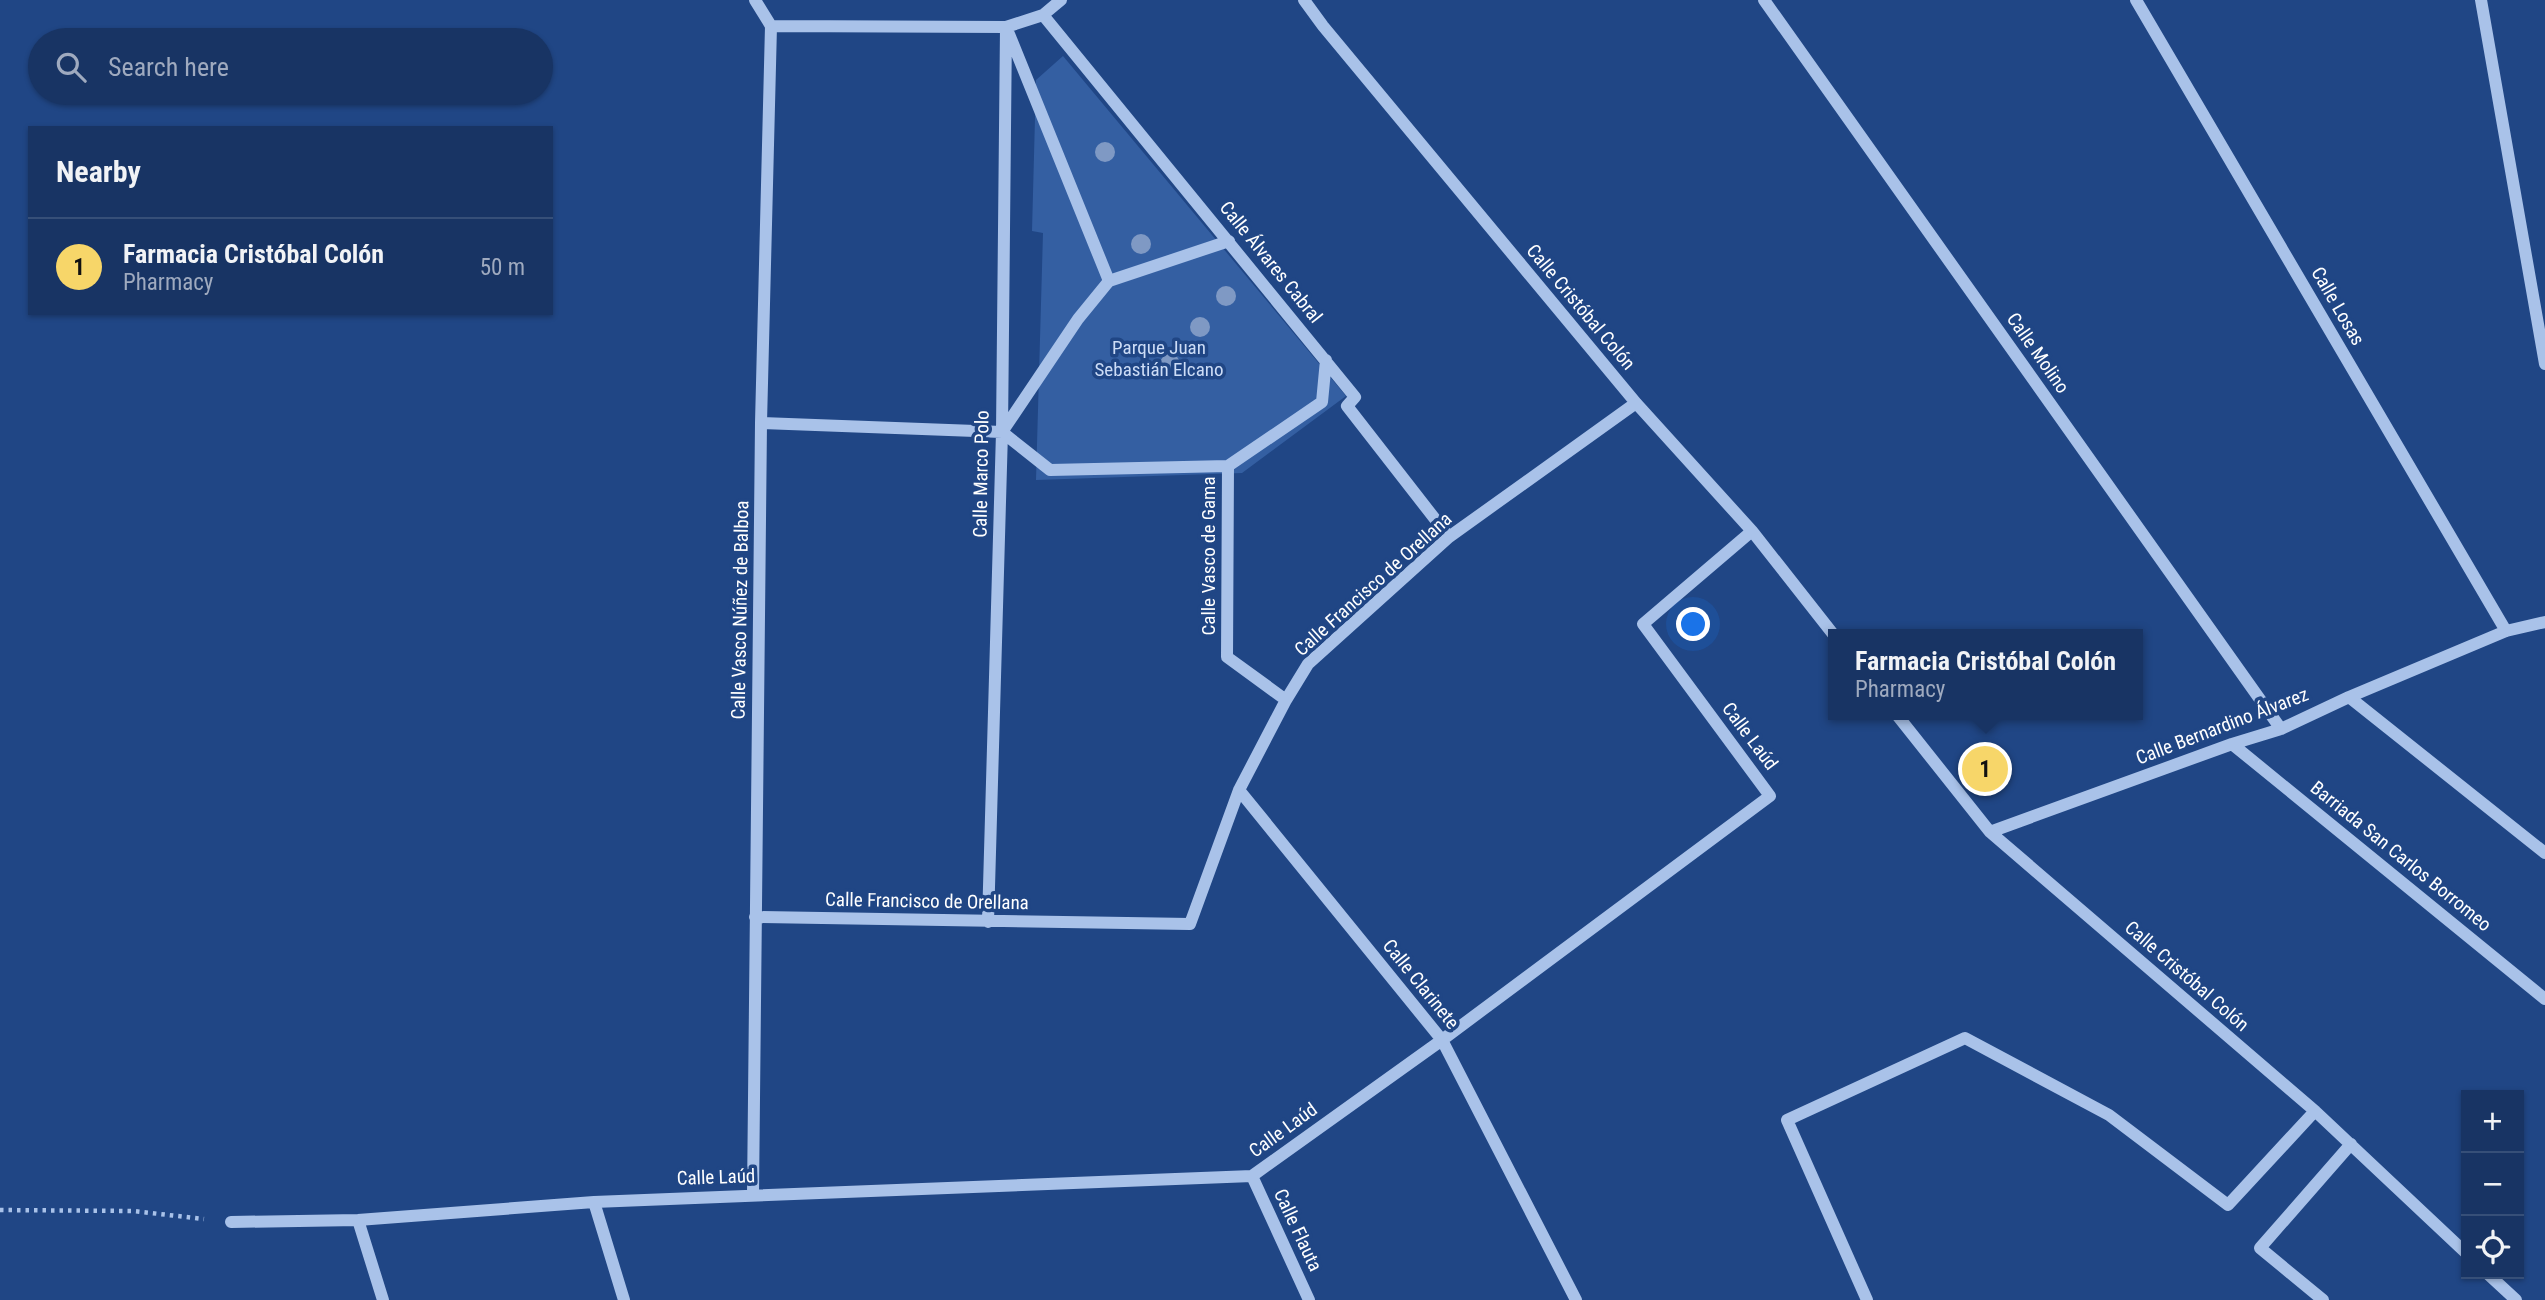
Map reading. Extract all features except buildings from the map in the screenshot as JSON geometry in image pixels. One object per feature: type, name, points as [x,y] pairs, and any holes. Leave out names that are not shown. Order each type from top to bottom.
[{"type":"street","points":[[755,0],[771,26],[1006,27],[1043,15],[1061,0]]},
{"type":"street","name":"Calle Cristóbal Colón","points":[[1304,0],[1636,403],[1752,531],[1829,629]]},
{"type":"street","name":"Calle Molino","points":[[1764,0],[2281,729]]},
{"type":"street","name":"Calle Losas","points":[[2136,0],[2506,631]]},
{"type":"street","points":[[2481,0],[2545,364]]},
{"type":"street","name":"Calle Álvares Cabral","points":[[1043,15],[1355,397],[1347,406],[1449,537]]},
{"type":"street","name":"Calle Vasco Núñez de Balboa","points":[[753,1195],[761,423],[771,26]]},
{"type":"street","points":[[1006,27],[1109,281]]},
{"type":"street","name":"Calle Marco Polo","points":[[988,922],[1002,432],[1006,27]]},
{"type":"street","points":[[1002,432],[1078,319],[1109,281],[1229,241]]},
{"type":"street","points":[[761,423],[1002,432],[1050,470],[1228,466],[1322,402],[1326,360]]},
{"type":"street","name":"Calle Francisco de Orellana","points":[[755,917],[1190,923],[1239,790],[1308,664],[1449,537],[1636,403]]},
{"type":"street","name":"Calle Vasco de Gama","points":[[1228,466],[1227,657],[1286,700]]},
{"type":"street","name":"Calle Laúd","points":[[231,1222],[358,1220],[594,1202],[1252,1177],[1443,1040],[1770,796],[1643,624],[1752,531]]},
{"type":"street","name":"Calle Bernardino Álvarez","points":[[1990,832],[2232,744],[2281,729],[2349,697],[2506,631],[2545,622]]},
{"type":"street","points":[[2349,697],[2545,853]]},
{"type":"street","name":"Calle Cristóbal Colón","points":[[1901,720],[1990,832],[2315,1111],[2461,1248]]},
{"type":"street","name":"Barriada San Carlos Borromeo","points":[[2232,744],[2545,999]]},
{"type":"street","name":"Calle Clarinete","points":[[1239,790],[1443,1040],[1576,1300]]},
{"type":"street","points":[[1867,1300],[1787,1120],[1965,1038],[2109,1115],[2228,1205],[2315,1111]]},
{"type":"street","points":[[2323,1300],[2260,1248],[2351,1144]]},
{"type":"street","name":"Calle Flauta","points":[[1252,1177],[1309,1300]]},
{"type":"street","points":[[594,1202],[624,1300]]},
{"type":"street","points":[[358,1220],[383,1300]]},
{"type":"street","points":[[2493,1279],[2516,1300]]},
{"type":"path","points":[[0,1210],[133,1211],[231,1222]]},
{"type":"green space","name":"Parque Juan Sebastián Elcano","points":[[1063,56],[1346,396],[1242,473],[1036,480],[1043,233],[1032,231],[1036,80]]},
{"type":"place","name":"Farmacia Cristóbal Colón","points":[[1985,769]]}]
